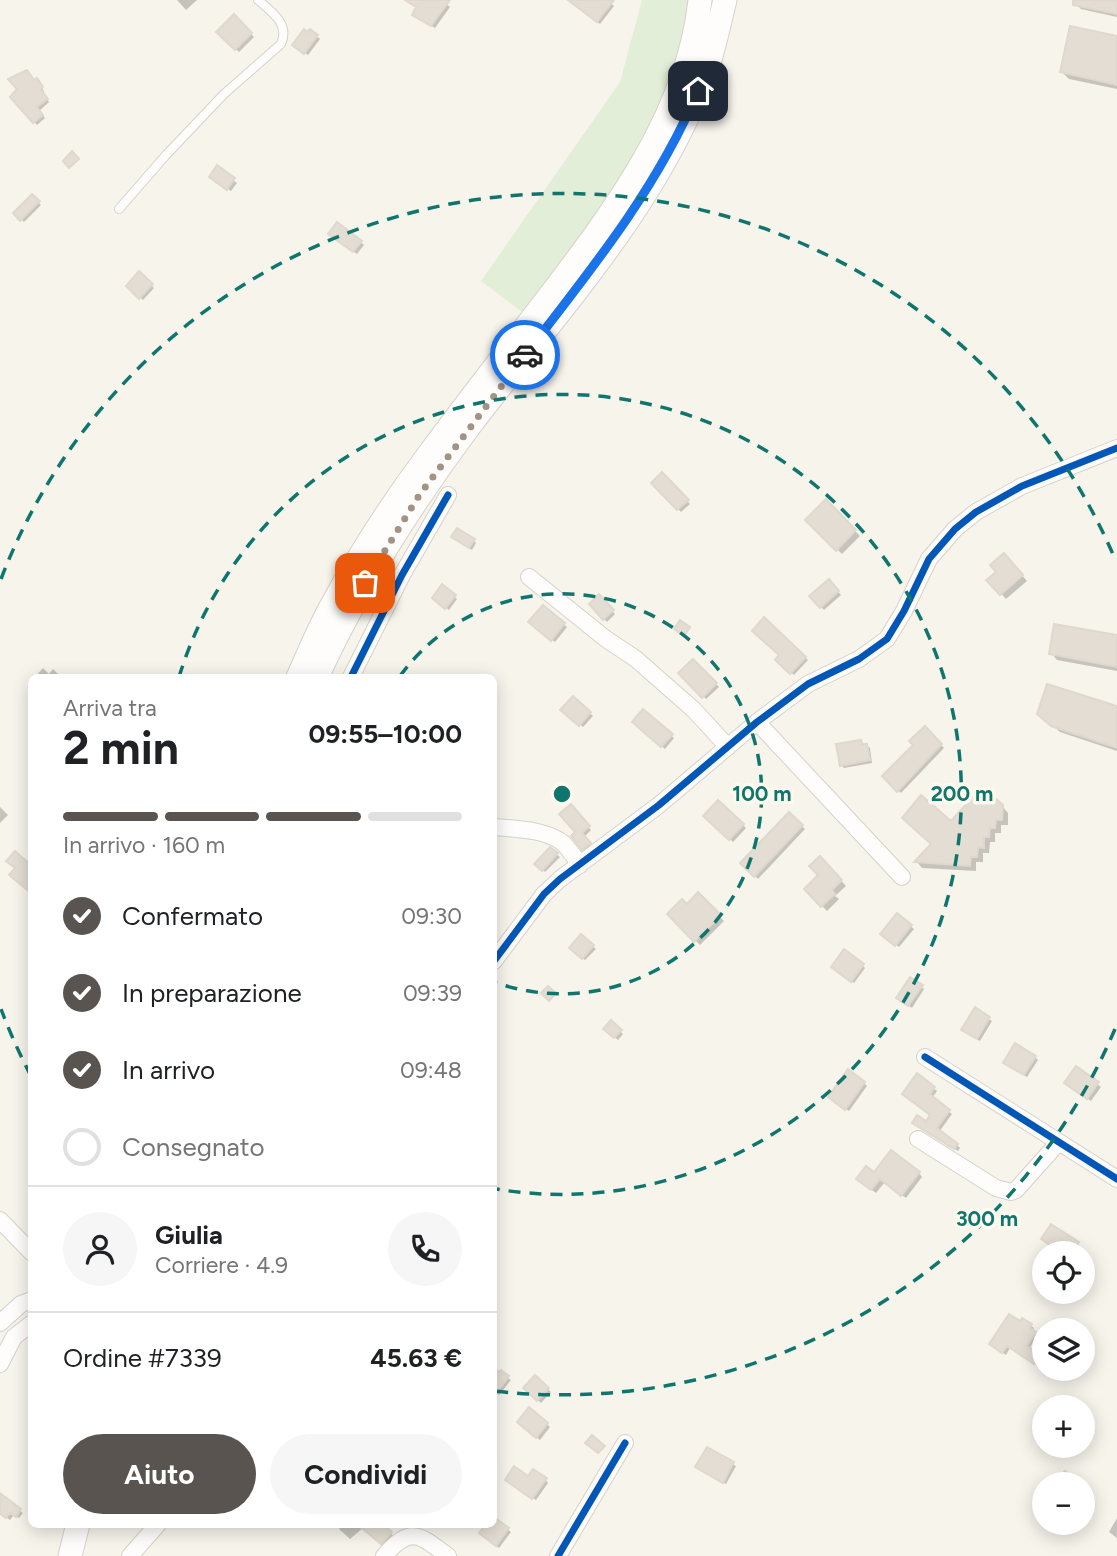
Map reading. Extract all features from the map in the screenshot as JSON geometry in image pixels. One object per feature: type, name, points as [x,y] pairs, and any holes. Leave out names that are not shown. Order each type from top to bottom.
[{"type":"main road","points":[[299,674],[331,606],[385,516],[428,455],[600,230],[631,181],[660,130],[676,94],[692,42],[700,0]]},
{"type":"main road","points":[[318,674],[365,583],[420,494],[614,239],[649,187],[680,131],[706,71],[725,0]]},
{"type":"main road","points":[[71,1556],[77,1528]]},
{"type":"main road","points":[[86,1556],[93,1528]]},
{"type":"street","points":[[497,957],[544,894],[808,684],[859,659],[887,639],[929,559],[955,529],[976,512],[1022,486],[1117,449]]},
{"type":"street","points":[[352,674],[402,575],[449,495]]},
{"type":"street","points":[[529,577],[606,639],[636,659],[694,710],[728,747]]},
{"type":"street","points":[[757,722],[902,877]]},
{"type":"street","points":[[497,827],[529,830],[555,838],[564,844],[580,865]]},
{"type":"street","points":[[925,1057],[1117,1179]]},
{"type":"street","points":[[918,1139],[996,1188],[1011,1192],[1016,1190],[1059,1142]]},
{"type":"street","points":[[0,1220],[28,1249]]},
{"type":"street","points":[[0,1322],[28,1301]]},
{"type":"street","points":[[0,1364],[14,1337],[28,1326]]},
{"type":"street","points":[[558,1556],[625,1443]]},
{"type":"street","points":[[130,1556],[154,1528]]},
{"type":"street","points":[[384,1556],[394,1545],[412,1535],[421,1536],[448,1556]]},
{"type":"lane","points":[[119,209],[224,94],[281,44],[284,27],[277,16],[258,0]]},
{"type":"green space","points":[[642,0],[691,0],[668,86],[650,127],[618,183],[523,313],[481,281],[620,82]]},
{"type":"building","points":[[405,0],[450,0],[431,26],[412,15],[416,7]]},
{"type":"building","points":[[568,0],[614,0],[597,22]]},
{"type":"building","points":[[1073,0],[1117,0],[1117,14],[1073,5]]},
{"type":"building","points":[[234,14],[252,33],[235,50],[216,32]]},
{"type":"building","points":[[1070,26],[1117,36],[1117,85],[1060,72]]},
{"type":"building","points":[[304,29],[307,32],[310,29],[318,35],[304,54],[292,45]]},
{"type":"building","points":[[27,70],[34,80],[37,78],[48,99],[37,107],[43,115],[33,123],[10,97],[17,89],[8,79]]},
{"type":"building","points":[[72,151],[79,159],[69,168],[63,161]]},
{"type":"building","points":[[217,165],[235,178],[227,190],[209,177]]},
{"type":"building","points":[[32,194],[40,201],[20,221],[13,213]]},
{"type":"building","points":[[337,222],[362,241],[353,252],[328,234]]},
{"type":"building","points":[[139,271],[153,284],[139,299],[126,286]]},
{"type":"building","points":[[662,472],[689,500],[677,510],[651,483]]},
{"type":"building","points":[[826,499],[856,530],[836,551],[805,520]]},
{"type":"building","points":[[457,528],[475,539],[469,548],[451,537]]},
{"type":"building","points":[[1004,553],[1023,575],[1000,595],[986,580],[996,572],[990,565]]},
{"type":"building","points":[[829,579],[839,591],[820,608],[809,596]]},
{"type":"building","points":[[442,584],[456,595],[445,609],[432,598]]},
{"type":"building","points":[[599,594],[614,610],[603,620],[589,604]]},
{"type":"building","points":[[543,605],[565,623],[551,641],[528,622]]},
{"type":"building","points":[[764,617],[806,657],[790,674],[775,660],[779,655],[752,631]]},
{"type":"building","points":[[680,620],[690,627],[684,636],[674,629]]},
{"type":"building","points":[[1054,624],[1117,635],[1117,667],[1049,654]]},
{"type":"building","points":[[693,659],[717,683],[702,698],[678,673]]},
{"type":"building","points":[[1047,684],[1117,706],[1117,748],[1051,726],[1037,714]]},
{"type":"building","points":[[573,696],[591,712],[579,726],[560,710]]},
{"type":"building","points":[[643,709],[673,734],[661,747],[632,722]]},
{"type":"building","points":[[925,726],[942,744],[897,792],[882,776],[913,745],[909,741]]},
{"type":"building","points":[[861,740],[862,744],[867,744],[870,760],[840,766],[836,744]]},
{"type":"building","points":[[982,787],[1003,805],[1002,820],[996,820],[995,828],[990,828],[989,837],[984,837],[984,848],[978,847],[977,857],[971,857],[970,866],[914,862],[931,844],[902,818],[921,795],[951,821]]},
{"type":"building","points":[[718,800],[744,824],[729,840],[703,816]]},
{"type":"building","points":[[571,804],[590,826],[582,833],[591,843],[582,850],[571,836],[575,832],[559,814]]},
{"type":"building","points":[[789,812],[803,825],[754,877],[740,863]]},
{"type":"building","points":[[550,847],[558,853],[542,871],[534,864]]},
{"type":"building","points":[[15,851],[28,862],[28,891],[9,875],[15,868],[6,861]]},
{"type":"building","points":[[820,856],[842,880],[832,890],[835,894],[821,907],[804,889],[818,875],[809,866]]},
{"type":"building","points":[[698,892],[721,915],[694,942],[667,914],[682,899],[687,904]]},
{"type":"building","points":[[897,913],[912,925],[895,946],[880,934]]},
{"type":"building","points":[[581,934],[594,945],[582,959],[569,948]]},
{"type":"building","points":[[844,949],[864,964],[851,982],[831,967]]},
{"type":"building","points":[[910,977],[923,985],[908,1006],[896,998]]},
{"type":"building","points":[[548,986],[556,993],[549,1001],[541,993]]},
{"type":"building","points":[[975,1007],[990,1017],[977,1039],[961,1030]]},
{"type":"building","points":[[611,1020],[622,1030],[614,1038],[603,1029]]},
{"type":"building","points":[[1015,1043],[1036,1056],[1024,1075],[1003,1063]]},
{"type":"building","points":[[1076,1066],[1099,1082],[1087,1099],[1064,1083]]},
{"type":"building","points":[[848,1069],[865,1082],[845,1110],[828,1097]]},
{"type":"building","points":[[917,1073],[935,1087],[930,1094],[950,1110],[937,1128],[958,1144],[954,1149],[912,1123],[917,1115],[926,1121],[930,1115],[902,1094]]},
{"type":"building","points":[[891,1150],[920,1172],[901,1196],[880,1179],[871,1190],[856,1179],[866,1166],[874,1172]]},
{"type":"building","points":[[1051,1224],[1077,1241],[1044,1241],[1041,1239]]},
{"type":"building","points":[[1009,1314],[1032,1324],[1032,1338],[1027,1346],[1032,1349],[1032,1363],[1007,1346],[1002,1353],[989,1344]]},
{"type":"building","points":[[497,1370],[509,1376],[497,1393]]},
{"type":"building","points":[[535,1375],[549,1388],[537,1401],[523,1388]]},
{"type":"building","points":[[529,1407],[548,1423],[536,1438],[517,1422]]},
{"type":"building","points":[[592,1435],[605,1446],[598,1453],[585,1443]]},
{"type":"building","points":[[707,1447],[734,1462],[723,1483],[695,1467]]},
{"type":"building","points":[[514,1466],[528,1476],[533,1469],[547,1478],[532,1499],[505,1480]]},
{"type":"building","points":[[0,1493],[21,1509],[16,1517],[10,1513],[6,1518],[0,1514]]},
{"type":"building","points":[[497,1519],[509,1528],[496,1546],[479,1533],[483,1528],[497,1528]]},
{"type":"building","points":[[362,1528],[388,1528],[392,1532],[381,1544]]},
{"type":"cycle path","points":[[497,957],[544,894],[560,879],[659,805],[757,722],[808,684],[859,659],[887,639],[929,559],[955,529],[976,512],[1022,486],[1117,448]]},
{"type":"cycle path","points":[[352,674],[402,575],[448,495]]},
{"type":"cycle path","points":[[925,1057],[1117,1179]]},
{"type":"cycle path","points":[[558,1556],[625,1443]]},
{"type":"way so far","points":[[365,583],[420,494],[525,355]]},
{"type":"route","points":[[525,355],[614,239],[649,187],[698,91]]}]
